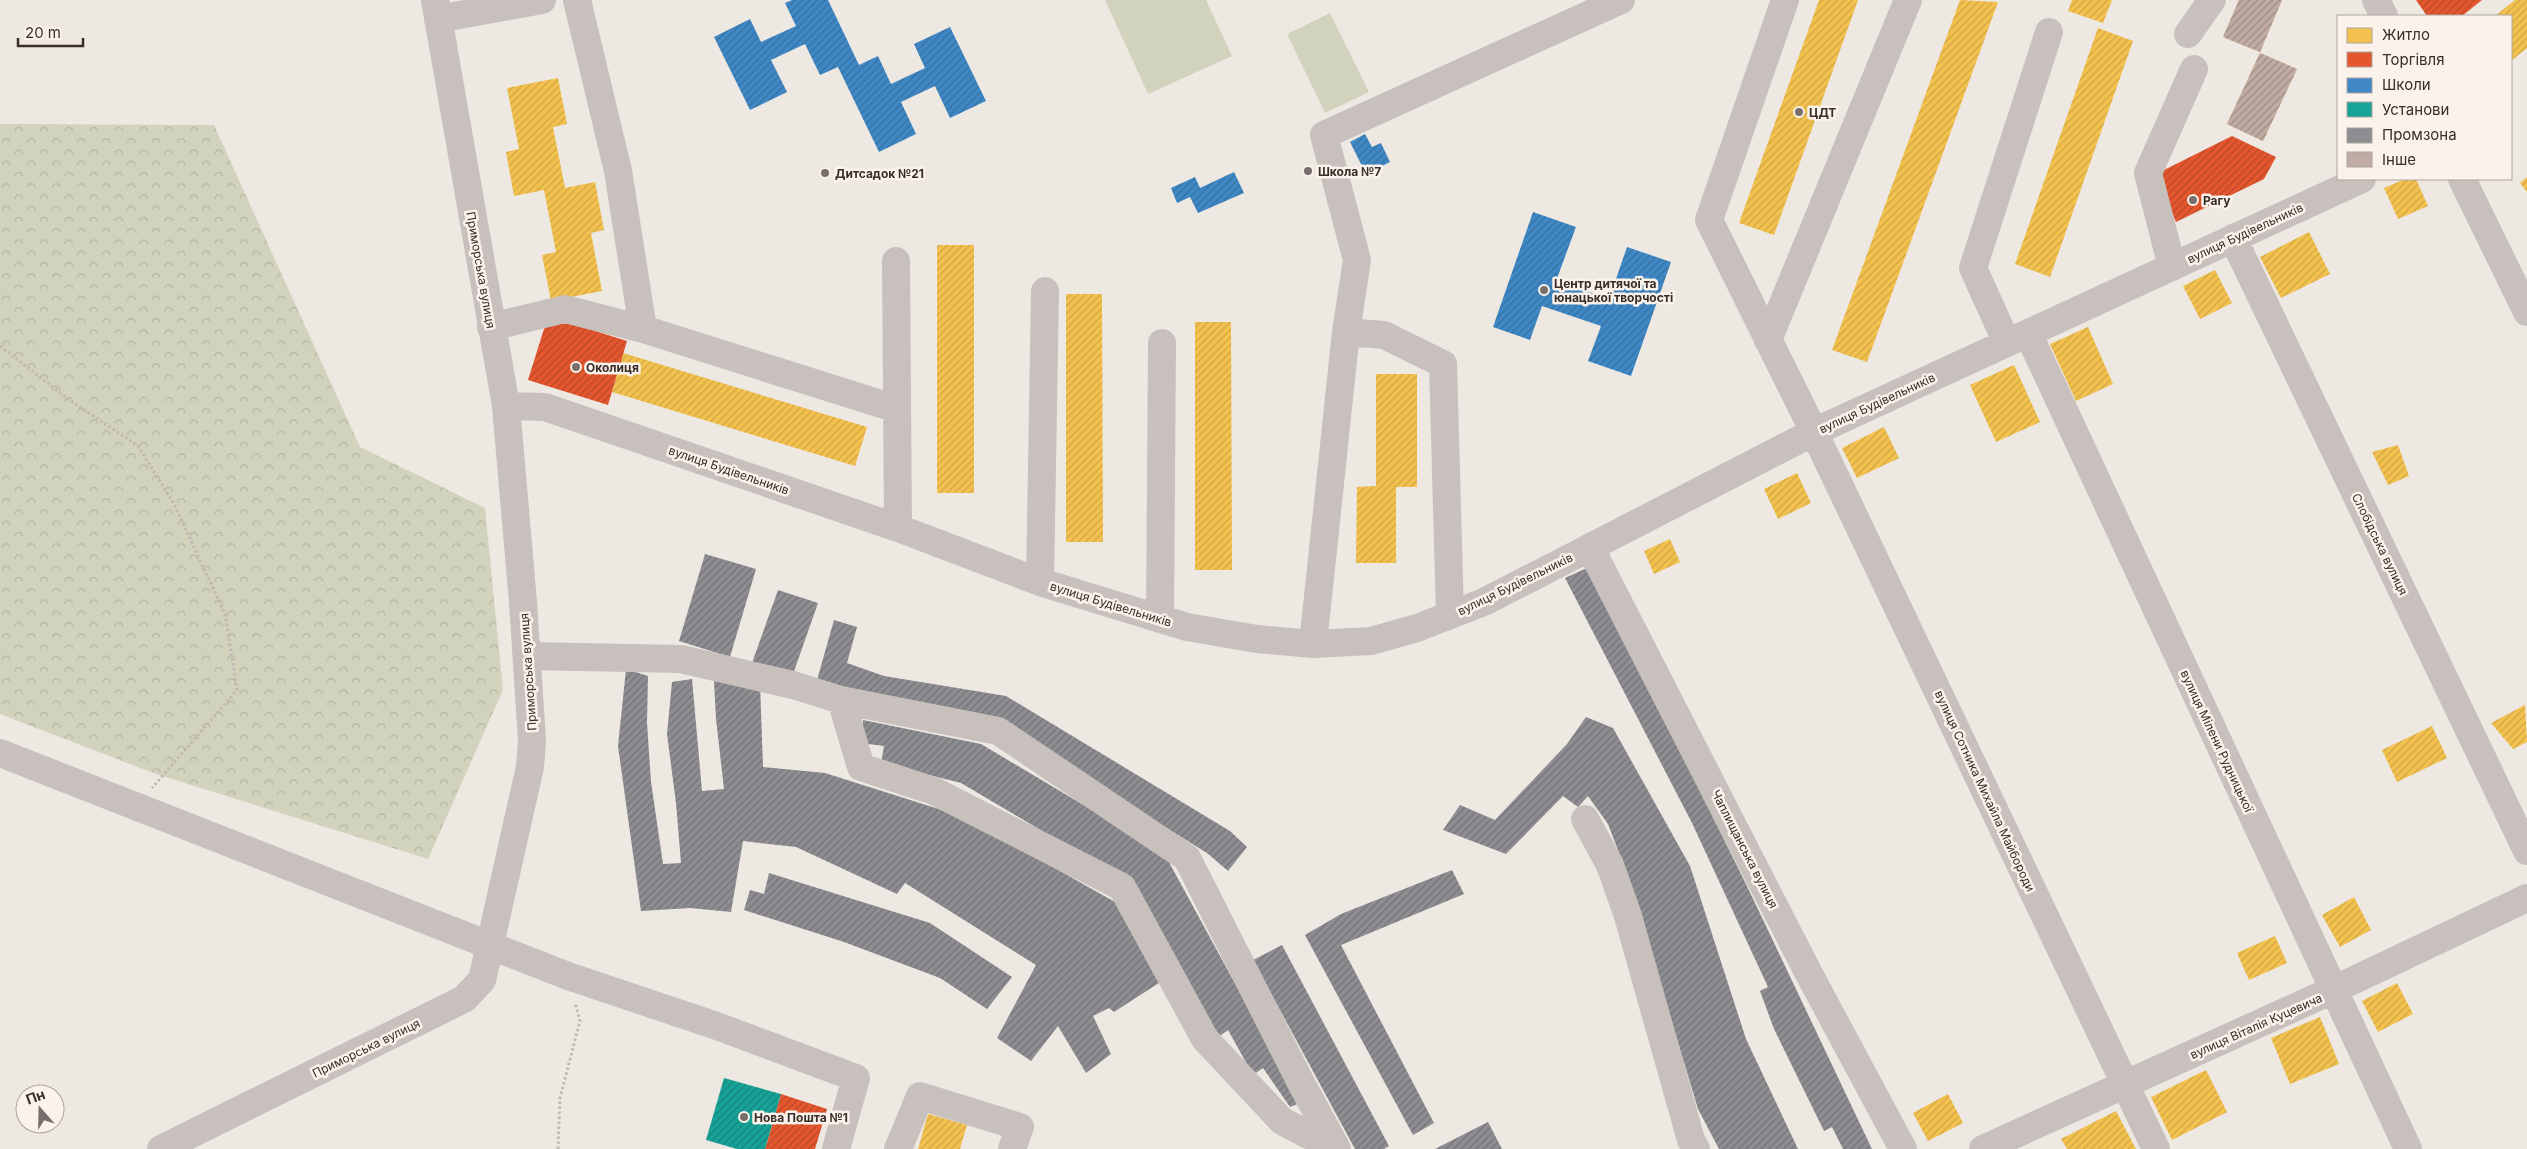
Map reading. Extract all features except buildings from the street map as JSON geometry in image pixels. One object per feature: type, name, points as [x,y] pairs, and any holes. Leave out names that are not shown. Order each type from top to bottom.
[{"type":"street","points":[[437,9],[542,0]]},
{"type":"street","points":[[577,0],[618,171],[643,330]]},
{"type":"street","points":[[1312,644],[1346,332],[1357,260],[1324,136],[1621,0]]},
{"type":"street","name":"вулиця Сотника Михайла Майбороди","points":[[1785,0],[1709,220],[1814,432],[2156,1149]]},
{"type":"street","points":[[1768,340],[1908,0]]},
{"type":"street","points":[[2188,34],[2212,0]]},
{"type":"street","points":[[2376,0],[2384,15]]},
{"type":"street","name":"Приморська вулиця","points":[[161,1149],[464,999],[482,980],[491,946],[530,767],[532,741],[506,406],[437,9]]},
{"type":"street","name":"вулиця Мілени Рудницької","points":[[2049,32],[1973,268],[2017,338],[2408,1149]]},
{"type":"street","points":[[2172,267],[2148,173],[2194,69]]},
{"type":"street","name":"вулиця Будівельників","points":[[506,406],[544,407],[898,528],[1040,582],[1187,627],[1240,636],[1312,644],[1371,641],[1417,628],[1484,602],[1814,432],[2360,180]]},
{"type":"street","points":[[2462,180],[2527,312]]},
{"type":"street","name":"Слобідська вулиця","points":[[2233,238],[2527,851]]},
{"type":"street","points":[[896,261],[898,528]]},
{"type":"street","points":[[1040,582],[1045,291]]},
{"type":"street","points":[[491,327],[565,309],[643,330],[897,409]]},
{"type":"street","points":[[1346,332],[1384,335],[1443,364],[1450,616]]},
{"type":"street","points":[[1160,619],[1162,343]]},
{"type":"street","name":"Чаплищанська вулиця","points":[[1590,547],[1808,972],[1903,1149]]},
{"type":"street","points":[[526,656],[681,659],[793,685],[841,700],[998,731],[1187,858],[1336,1149]]},
{"type":"street","points":[[841,700],[861,767],[934,790],[1122,887],[1205,1039],[1282,1121],[1336,1149]]},
{"type":"street","points":[[0,753],[568,976],[714,1025],[856,1078],[836,1149]]},
{"type":"street","points":[[1585,818],[1610,865],[1628,916],[1688,1131],[1696,1149]]},
{"type":"street","name":"вулиця Віталія Куцевича","points":[[1983,1149],[2333,990],[2527,898]]},
{"type":"street","points":[[898,1149],[920,1096],[1020,1127],[1012,1149]]},
{"type":"path","points":[[0,346],[68,399],[138,446],[174,504],[225,614],[237,690],[148,793],[145,810]]},
{"type":"path","points":[[558,1149],[560,1098],[580,1021],[568,976]]},
{"type":"green space","points":[[1105,0],[1206,0],[1232,56],[1148,94]]},
{"type":"green space","points":[[1330,13],[1369,92],[1325,113],[1287,34]]},
{"type":"green space","points":[[0,124],[214,125],[360,447],[485,508],[503,690],[428,859],[156,774],[0,714]]},
{"type":"place","name":"ЦДТ","points":[[1799,112]]},
{"type":"place","name":"Школа №7","points":[[1308,171]]},
{"type":"place","name":"Дитсадок №21","points":[[825,173]]},
{"type":"place","name":"Рагу","points":[[2193,200]]},
{"type":"place","name":"Центр дитячої та юнацької творчості","points":[[1544,290]]},
{"type":"place","name":"Околиця","points":[[576,367]]},
{"type":"place","name":"Нова Пошта №1","points":[[744,1117]]}]
